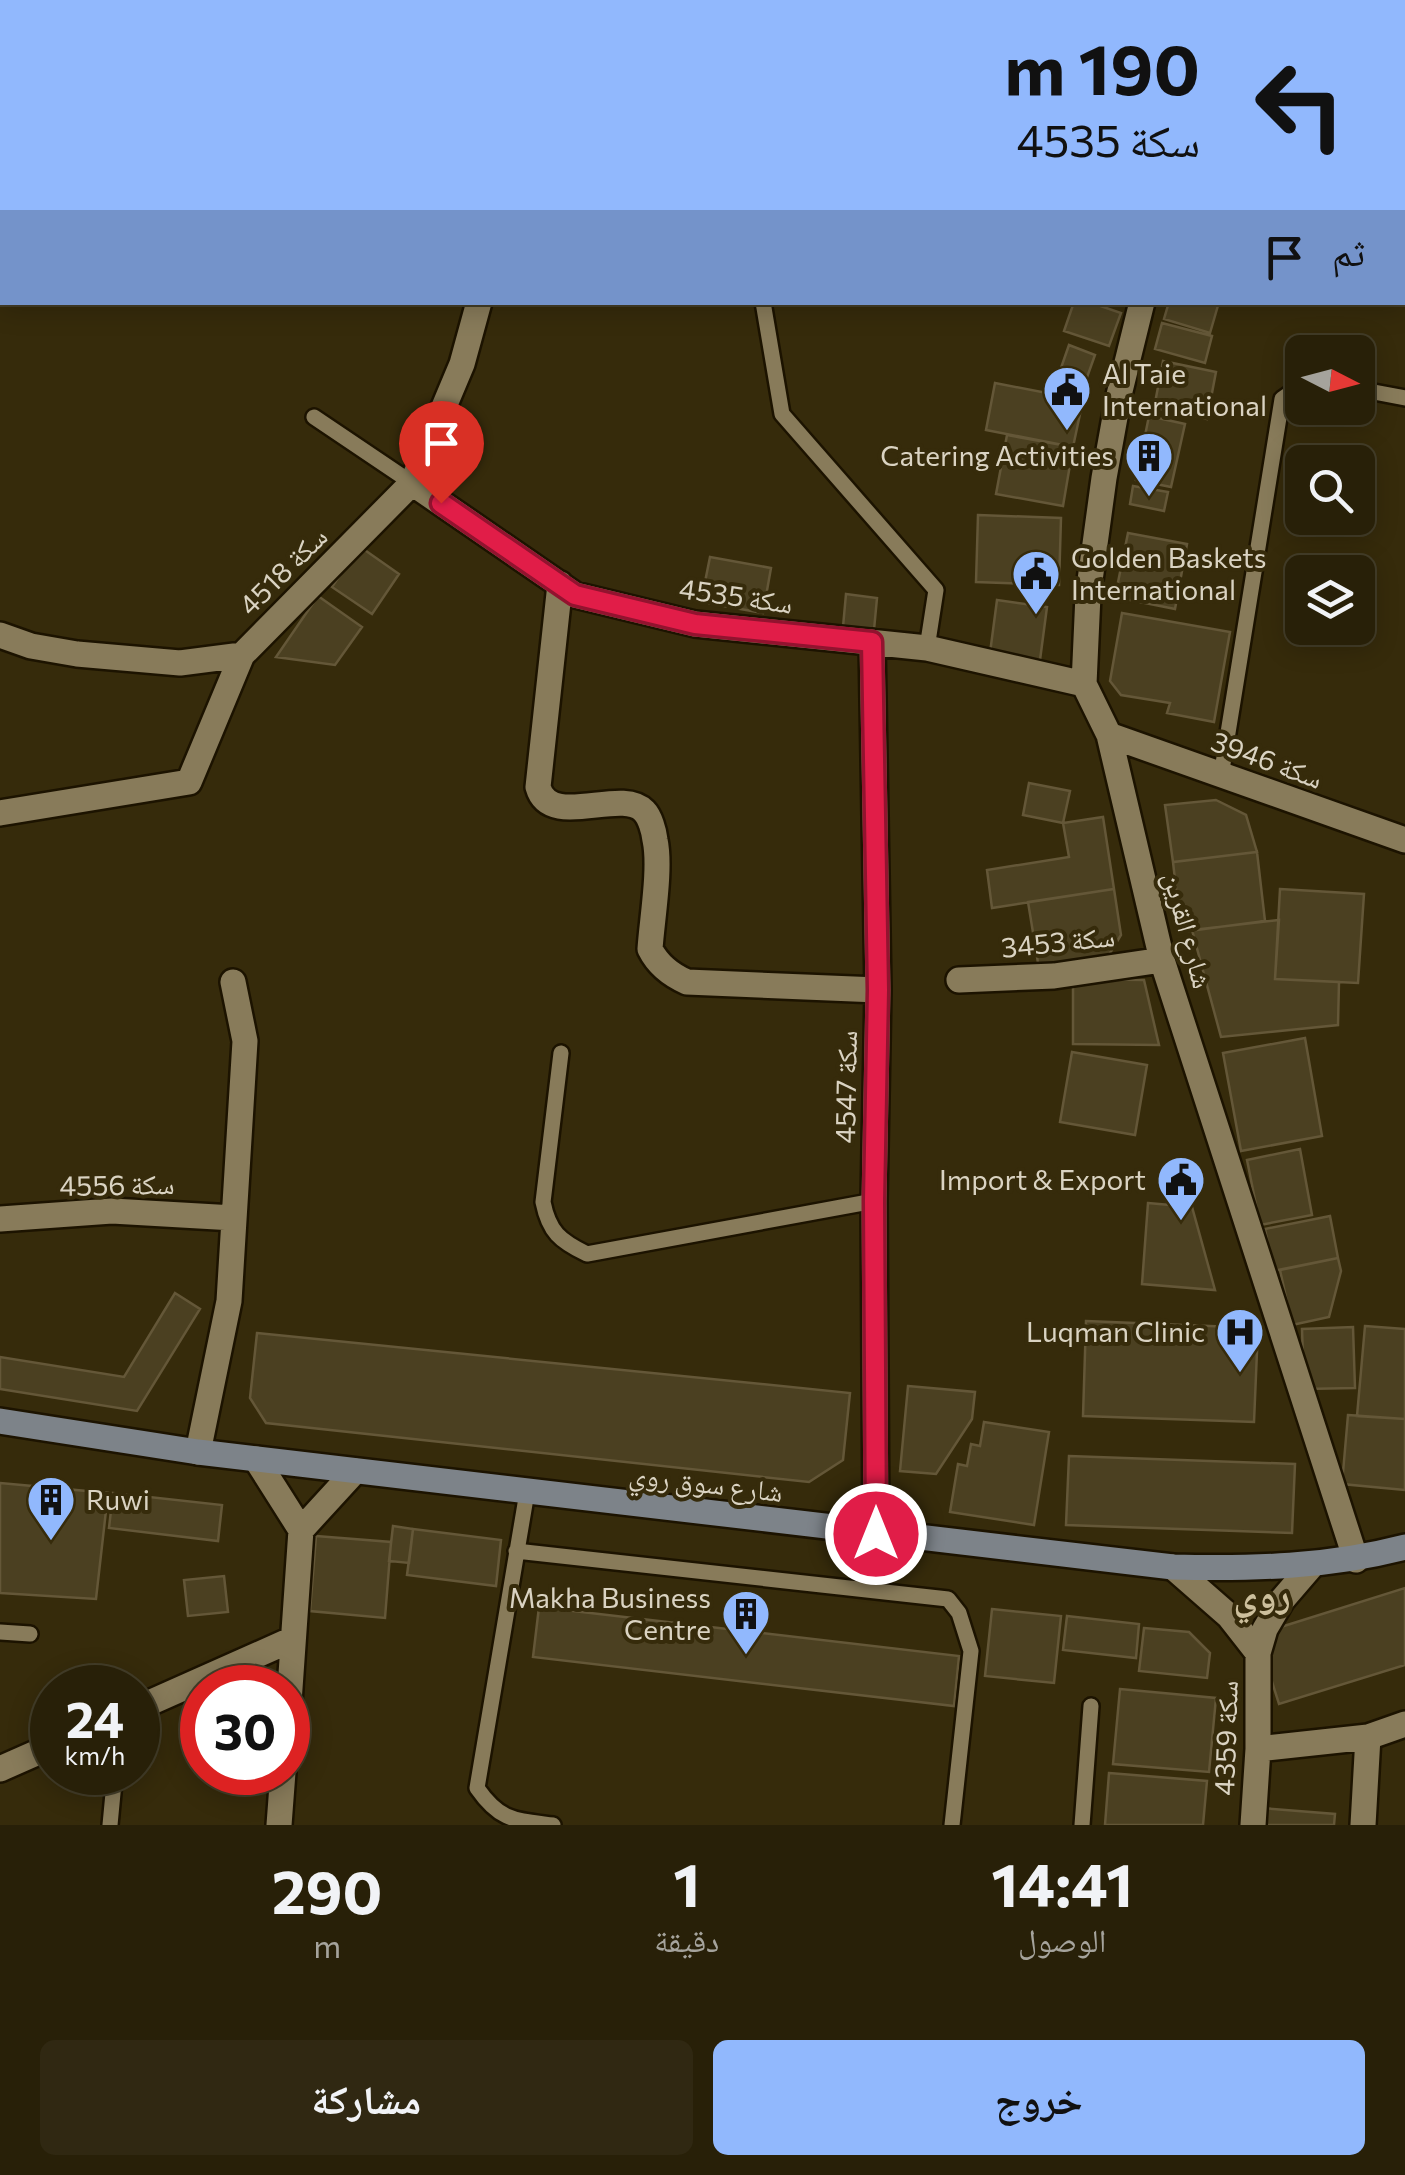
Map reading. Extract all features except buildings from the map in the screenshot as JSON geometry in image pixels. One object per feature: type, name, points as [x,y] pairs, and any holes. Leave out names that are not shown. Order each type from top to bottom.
[{"type":"main road","name":"شارع سوق روي","points":[[0,1421],[198,1452],[1174,1568],[1268,1569],[1356,1560],[1405,1546]]},
{"type":"street","points":[[412,483],[462,364],[479,305]]},
{"type":"street","name":"شارع القرين","points":[[1141,305],[1104,478],[1088,595],[1084,684],[1109,735],[1162,960],[1356,1560]]},
{"type":"street","name":"سكة 4535","points":[[412,483],[575,595],[695,624],[927,648],[1084,684]]},
{"type":"street","name":"سكة 4518","points":[[0,635],[32,646],[77,654],[180,663],[242,655],[412,483]]},
{"type":"street","points":[[560,584],[540,795],[555,805],[634,804],[646,812],[656,844],[650,950],[656,960],[687,982],[878,990]]},
{"type":"street","name":"سكة 4547","points":[[872,642],[878,990],[874,1201],[876,1534]]},
{"type":"street","points":[[0,813],[189,782],[242,655]]},
{"type":"street","name":"سكة 3946","points":[[1109,735],[1405,840]]},
{"type":"street","name":"سكة 3453","points":[[959,980],[1054,976],[1162,960]]},
{"type":"street","points":[[198,1452],[230,1301],[245,1040],[233,982]]},
{"type":"street","name":"سكة 4556","points":[[0,1219],[112,1211],[234,1218]]},
{"type":"street","points":[[256,1459],[301,1530],[292,1665]]},
{"type":"street","points":[[301,1530],[355,1471]]},
{"type":"street","points":[[1258,1653],[1265,1629],[1282,1600],[1312,1564]]},
{"type":"street","points":[[1174,1568],[1228,1616],[1258,1653]]},
{"type":"street","points":[[160,1698],[294,1639]]},
{"type":"street","name":"سكة 4359","points":[[1253,1825],[1258,1653]]},
{"type":"street","points":[[1258,1749],[1368,1737],[1405,1724]]},
{"type":"street","points":[[1363,1825],[1368,1737]]},
{"type":"street","points":[[0,1769],[30,1756]]},
{"type":"street","points":[[279,1825],[281,1795]]},
{"type":"lane","points":[[764,305],[782,414],[936,590],[927,648]]},
{"type":"lane","points":[[1375,392],[1405,398]]},
{"type":"lane","points":[[1221,776],[1285,397]]},
{"type":"lane","points":[[314,417],[412,483]]},
{"type":"lane","points":[[561,1052],[543,1202],[548,1224],[561,1242],[587,1254],[874,1201]]},
{"type":"lane","points":[[527,1492],[477,1788],[492,1810],[510,1820],[552,1825]]},
{"type":"lane","points":[[516,1551],[948,1599],[959,1614],[970,1651],[952,1825]]},
{"type":"lane","points":[[0,1632],[30,1634]]},
{"type":"lane","points":[[1082,1825],[1091,1706]]},
{"type":"lane","points":[[110,1825],[113,1795]]},
{"type":"place","name":"Al Taie International","points":[[1067,432]]},
{"type":"place","name":"Catering Activities","points":[[1149,498]]},
{"type":"place","name":"Golden Baskets International","points":[[1036,616]]},
{"type":"place","name":"Import & Export","points":[[1181,1222]]},
{"type":"place","name":"Luqman Clinic","points":[[1240,1374]]},
{"type":"place","name":"Ruwi","points":[[51,1542]]},
{"type":"place","name":"Makha Business Centre","points":[[746,1656]]},
{"type":"district","name":"روي","points":[[1262,1595]]},
{"type":"route","points":[[441,503],[575,595],[695,624],[872,642],[878,990],[874,1201],[876,1534]]}]
